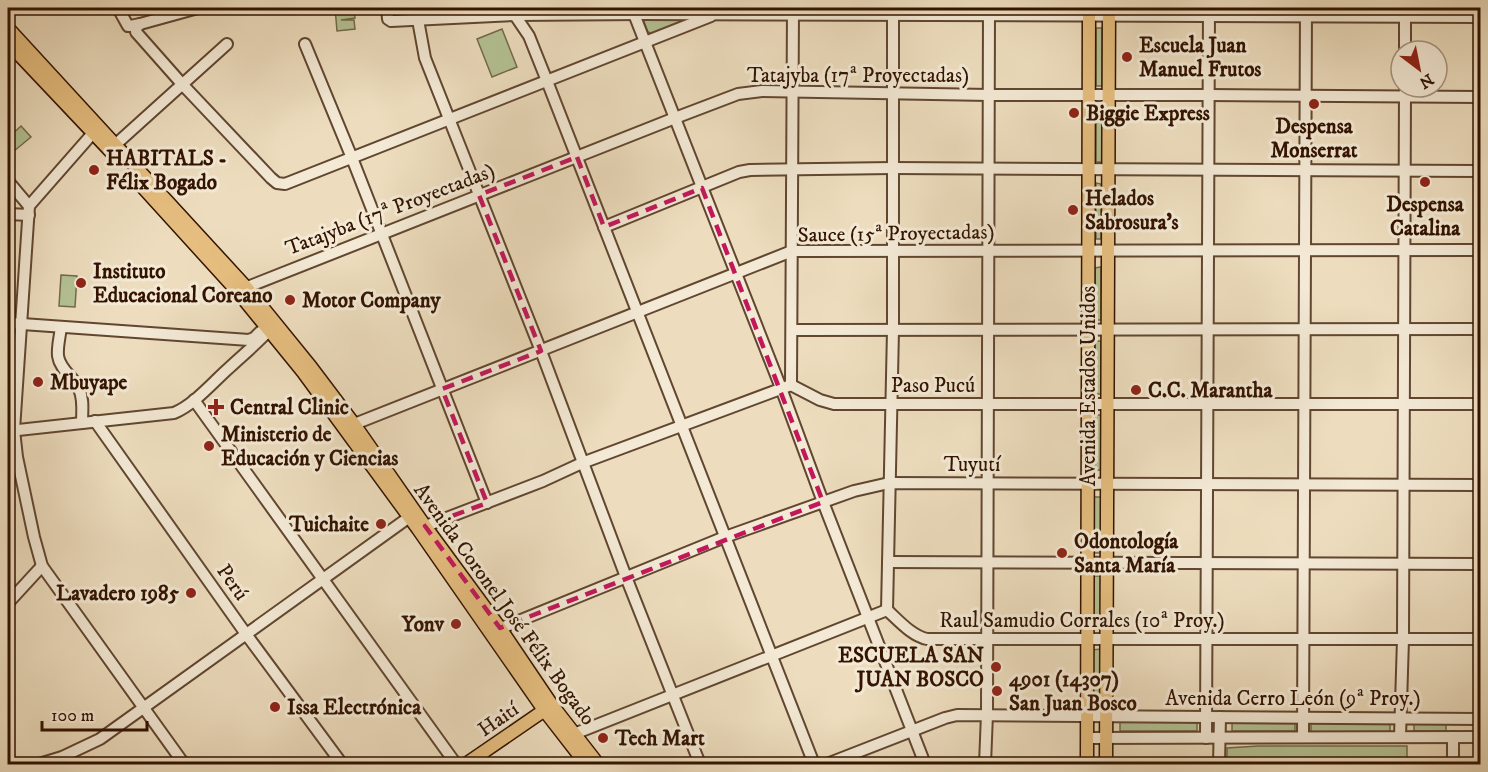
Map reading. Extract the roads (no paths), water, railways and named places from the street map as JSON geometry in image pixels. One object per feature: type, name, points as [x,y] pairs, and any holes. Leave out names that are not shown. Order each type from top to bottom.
[{"type":"main road","name":"Avenida Estados Unidos","points":[[1087,765],[1089,12]]},
{"type":"main road","name":"Avenida Estados Unidos","points":[[1106,765],[1109,12]]},
{"type":"main road","name":"Avenida Coronel José Félix Bogado","points":[[8,27],[115,145],[271,324],[349,426],[495,630],[586,765]]},
{"type":"main road","name":"Avenida Coronel José Félix Bogado","points":[[8,43],[242,289]]},
{"type":"main road","name":"Avenida Coronel José Félix Bogado","points":[[548,708],[574,734],[598,765]]},
{"type":"main road","name":"Haití","points":[[466,765],[548,708]]},
{"type":"street","points":[[118,8],[128,26],[140,24],[168,12],[198,8]]},
{"type":"street","points":[[387,8],[389,20],[418,20],[513,11],[606,11],[634,14],[793,11],[1306,12],[1405,13],[1480,17]]},
{"type":"street","points":[[513,11],[529,36],[547,81],[814,765]]},
{"type":"street","points":[[786,386],[792,330],[793,11]]},
{"type":"street","points":[[574,734],[887,610],[893,251],[893,11]]},
{"type":"street","points":[[985,765],[989,11]]},
{"type":"street","points":[[1206,738],[1209,12]]},
{"type":"street","points":[[1303,737],[1306,12]]},
{"type":"street","points":[[1405,13],[1405,39]]},
{"type":"street","points":[[634,14],[736,274],[786,386],[823,502],[925,765]]},
{"type":"street","points":[[140,24],[136,28],[140,38],[277,183],[285,184],[717,14]]},
{"type":"street","points":[[418,20],[425,58],[700,765]]},
{"type":"street","points":[[115,145],[227,44]]},
{"type":"street","points":[[305,44],[487,503]]},
{"type":"street","name":"Tatajyba (17ª Proyectadas)","points":[[242,289],[745,92],[1109,96],[1389,92]]},
{"type":"street","name":"Tatajyba (17ª Proyectadas)","points":[[1449,95],[1480,97]]},
{"type":"street","points":[[1400,737],[1403,639],[1405,99]]},
{"type":"street","points":[[93,133],[29,211],[11,431],[42,566],[184,765]]},
{"type":"street","points":[[604,227],[750,170],[988,168],[1480,171]]},
{"type":"street","points":[[8,181],[29,211]]},
{"type":"street","points":[[8,214],[29,211]]},
{"type":"street","name":"Sauce (15ª Proyectadas)","points":[[349,426],[792,251],[1480,250]]},
{"type":"street","points":[[8,323],[249,340],[271,324]]},
{"type":"street","points":[[11,431],[180,411],[260,341],[271,324]]},
{"type":"street","points":[[61,327],[58,359],[80,391],[82,423]]},
{"type":"street","points":[[792,330],[1480,329]]},
{"type":"street","points":[[225,339],[233,343],[237,350],[231,366]]},
{"type":"street","points":[[422,528],[543,481],[582,463],[786,386]]},
{"type":"street","name":"Paso Pucú","points":[[786,386],[834,404],[1480,404]]},
{"type":"street","points":[[194,400],[456,765]]},
{"type":"street","name":"Perú","points":[[95,421],[342,765]]},
{"type":"street","name":"Tuyutí","points":[[495,630],[725,537],[854,491],[889,483],[1480,485]]},
{"type":"street","points":[[39,765],[64,761],[100,739],[412,515]]},
{"type":"street","points":[[888,562],[1480,564]]},
{"type":"street","points":[[8,603],[42,566]]},
{"type":"street","name":"Raul Samudio Corrales (10ª Proy.)","points":[[887,610],[921,638],[927,639],[1480,639]]},
{"type":"street","name":"Avenida Cerro León (9ª Proy.)","points":[[827,765],[952,715],[1480,719]]},
{"type":"street","points":[[1219,765],[1220,717]]},
{"type":"street","points":[[1453,737],[1453,765]]},
{"type":"street","name":"Avenida Cerro León (9ª Proy.)","points":[[1087,738],[1480,737]]},
{"type":"place","name":"Escuela Juan Manuel Frutos","points":[[1127,57]]},
{"type":"place","name":"Despensa Monserrat","points":[[1314,104]]},
{"type":"place","name":"Biggie Express","points":[[1074,113]]},
{"type":"place","name":"HABITALS - Félix Bogado","points":[[94,170]]},
{"type":"place","name":"Despensa Catalina","points":[[1425,182]]},
{"type":"place","name":"Helados Sabrosura's","points":[[1073,210]]},
{"type":"place","name":"Instituto Educacional Coreano","points":[[81,283]]},
{"type":"place","name":"Motor Company","points":[[290,300]]},
{"type":"place","name":"Mbuyape","points":[[38,382]]},
{"type":"place","name":"C.C. Marantha","points":[[1136,390]]},
{"type":"place","name":"Central Clinic","points":[[216,407]]},
{"type":"place","name":"Ministerio de Educación y Ciencias","points":[[209,446]]},
{"type":"place","name":"Tuichaite","points":[[381,524]]},
{"type":"place","name":"Odontología Santa María","points":[[1062,553]]},
{"type":"place","name":"Lavadero 1985","points":[[191,593]]},
{"type":"place","name":"Yonv","points":[[456,624]]},
{"type":"place","name":"ESCUELA SAN JUAN BOSCO","points":[[996,667]]},
{"type":"place","name":"4901 (14307) San Juan Bosco","points":[[997,691]]},
{"type":"place","name":"Issa Electrónica","points":[[275,707]]},
{"type":"place","name":"Tech Mart","points":[[603,738]]}]
